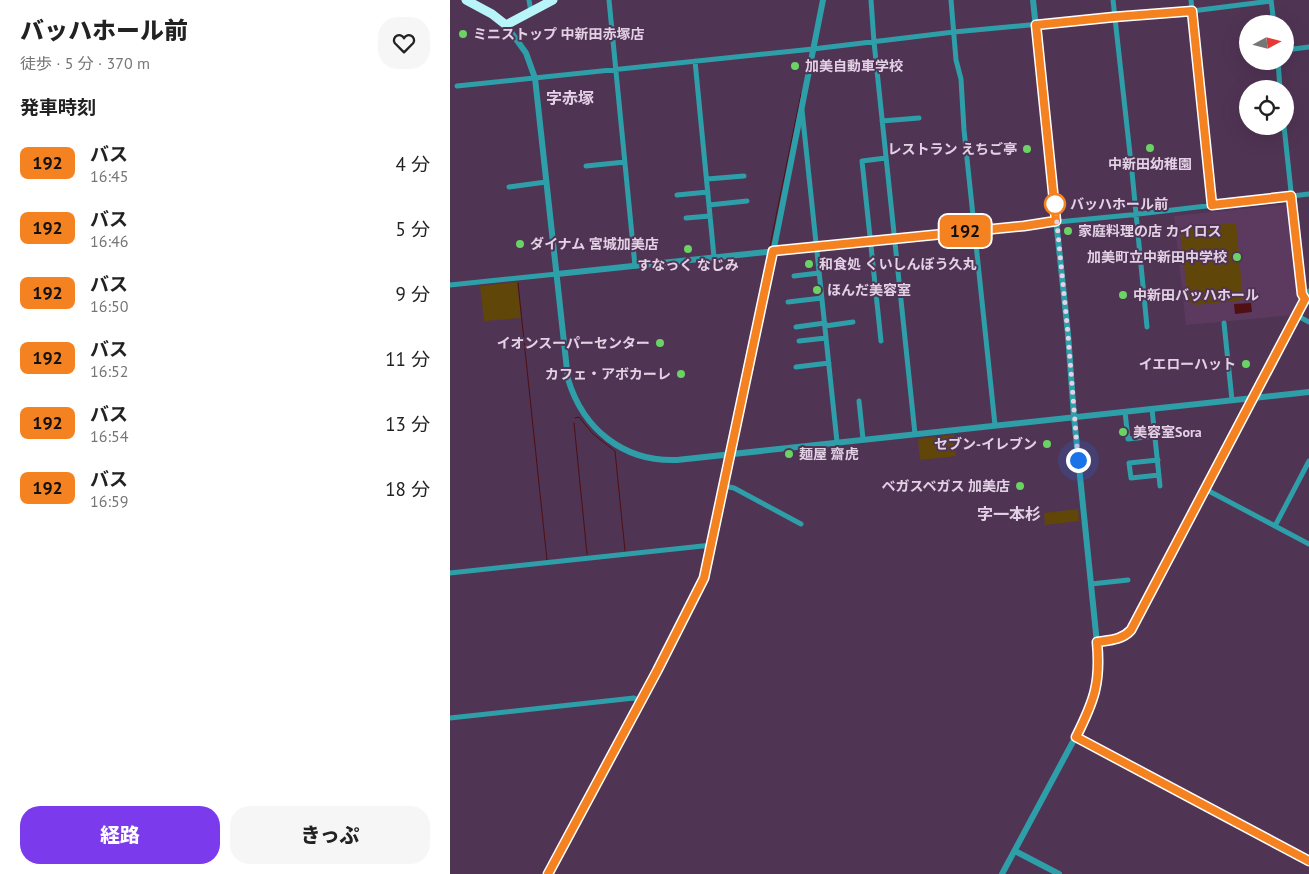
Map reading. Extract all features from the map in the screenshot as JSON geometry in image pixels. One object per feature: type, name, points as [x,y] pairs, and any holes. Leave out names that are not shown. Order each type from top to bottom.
[{"type":"highway","points":[[466,0],[492,14],[506,25],[553,0]]},
{"type":"street","points":[[529,0],[531,12]]},
{"type":"street","points":[[609,0],[636,266]]},
{"type":"street","points":[[548,874],[637,700],[700,587],[708,567],[709,545],[732,453],[823,0]]},
{"type":"street","points":[[871,0],[915,434]]},
{"type":"street","points":[[952,0],[956,60],[961,80],[964,130],[995,425]]},
{"type":"street","points":[[1002,874],[1091,708],[1096,693],[1099,663],[1034,0]]},
{"type":"street","points":[[1113,0],[1147,327]]},
{"type":"street","points":[[1191,0],[1212,205]]},
{"type":"street","points":[[458,86],[813,49],[954,32],[1192,11],[1271,0],[1273,15]]},
{"type":"street","points":[[506,25],[526,53],[532,65],[535,78],[568,379],[584,415],[610,441],[630,452],[656,459],[677,460],[1309,392]]},
{"type":"street","points":[[1294,49],[1309,47]]},
{"type":"street","points":[[695,61],[714,257]]},
{"type":"street","points":[[802,110],[837,442]]},
{"type":"street","points":[[882,122],[919,118]]},
{"type":"street","points":[[1285,135],[1302,294],[1307,300]]},
{"type":"street","points":[[882,341],[862,161],[886,158]]},
{"type":"street","points":[[586,166],[625,162]]},
{"type":"street","points":[[706,179],[744,176]]},
{"type":"street","points":[[509,187],[546,182]]},
{"type":"street","points":[[677,195],[708,192]]},
{"type":"street","points":[[450,285],[1024,226],[1309,194]]},
{"type":"street","points":[[709,205],[747,201]]},
{"type":"street","points":[[686,218],[710,216]]},
{"type":"street","points":[[794,276],[819,273]]},
{"type":"street","points":[[1097,642],[1119,639],[1131,630],[1296,315],[1307,300],[1309,292]]},
{"type":"street","points":[[788,302],[822,298]]},
{"type":"street","points":[[1296,315],[1309,322]]},
{"type":"street","points":[[796,327],[853,322]]},
{"type":"street","points":[[1224,323],[1232,400]]},
{"type":"street","points":[[800,341],[826,338]]},
{"type":"street","points":[[796,367],[829,363]]},
{"type":"street","points":[[859,401],[863,439]]},
{"type":"street","points":[[1152,409],[1160,486]]},
{"type":"street","points":[[1125,412],[1128,439],[1155,436]]},
{"type":"street","points":[[1158,460],[1129,463],[1131,478],[1159,475]]},
{"type":"street","points":[[1275,526],[1309,461]]},
{"type":"street","points":[[724,486],[734,488],[801,524]]},
{"type":"street","points":[[1205,489],[1309,544]]},
{"type":"street","points":[[450,573],[709,545]]},
{"type":"street","points":[[1091,584],[1128,580]]},
{"type":"street","points":[[450,718],[637,700]]},
{"type":"street","points":[[1076,737],[1309,861]]},
{"type":"street","points":[[1015,851],[1060,874]]},
{"type":"shaded area","name":"加美町立中新田中学校","points":[[1289,204],[1301,298],[1292,315],[1186,325],[1174,216]]},
{"type":"shaded area","points":[[1236,223],[1243,300],[1195,305],[1188,301],[1180,228]]},
{"type":"shaded area","points":[[517,282],[521,318],[484,321],[480,286]]},
{"type":"shaded area","points":[[1251,303],[1252,312],[1235,314],[1234,304]]},
{"type":"shaded area","points":[[954,435],[956,456],[920,460],[918,439]]},
{"type":"shaded area","points":[[1078,509],[1079,521],[1045,525],[1044,513]]},
{"type":"waterway","points":[[770,246],[801,94]]},
{"type":"waterway","points":[[730,443],[768,258]]},
{"type":"waterway","points":[[518,283],[547,560]]},
{"type":"waterway","points":[[575,418],[579,417],[593,434],[615,451],[625,551]]},
{"type":"waterway","points":[[574,423],[587,554]]},
{"type":"waterway","points":[[709,543],[725,463]]},
{"type":"waterway","points":[[637,698],[699,580],[708,546]]},
{"type":"waterway","points":[[544,874],[635,702]]},
{"type":"bus line","name":"192","points":[[548,874],[657,671],[700,587],[708,567],[773,251],[1024,226],[1056,221],[1036,25],[1192,11],[1212,205],[1291,196],[1302,294],[1305,299],[1131,630],[1119,639],[1097,642],[1099,663],[1096,693],[1091,708],[1076,737],[1309,861]]},
{"type":"place","name":"ミニストップ 中新田赤塚店","points":[[463,34]]},
{"type":"place","name":"加美自動車学校","points":[[795,66]]},
{"type":"place","name":"中新田幼稚園","points":[[1150,148]]},
{"type":"place","name":"レストラン えちご亭","points":[[1027,149]]},
{"type":"place","name":"バッハホール前","points":[[1055,204]]},
{"type":"place","name":"家庭料理の店 カイロス","points":[[1068,231]]},
{"type":"place","name":"ダイナム 宮城加美店","points":[[520,244]]},
{"type":"place","name":"すなっく なじみ","points":[[688,249]]},
{"type":"place","name":"加美町立中新田中学校","points":[[1237,257]]},
{"type":"place","name":"和食処 くいしんぼう久丸","points":[[809,264]]},
{"type":"place","name":"ほんだ美容室","points":[[817,290]]},
{"type":"place","name":"中新田バッハホール","points":[[1123,295]]},
{"type":"place","name":"イオンスーパーセンター","points":[[660,343]]},
{"type":"place","name":"イエローハット","points":[[1246,364]]},
{"type":"place","name":"カフェ・アボカーレ","points":[[681,374]]},
{"type":"place","name":"美容室Sora","points":[[1123,432]]},
{"type":"place","name":"セブン-イレブン","points":[[1047,444]]},
{"type":"place","name":"麺屋 齋虎","points":[[789,454]]},
{"type":"place","name":"ベガスベガス 加美店","points":[[1020,486]]},
{"type":"district","name":"字赤塚","points":[[570,98]]},
{"type":"district","name":"字一本杉","points":[[1009,514]]},
{"type":"route","points":[[1055,204],[1078,460]]}]
